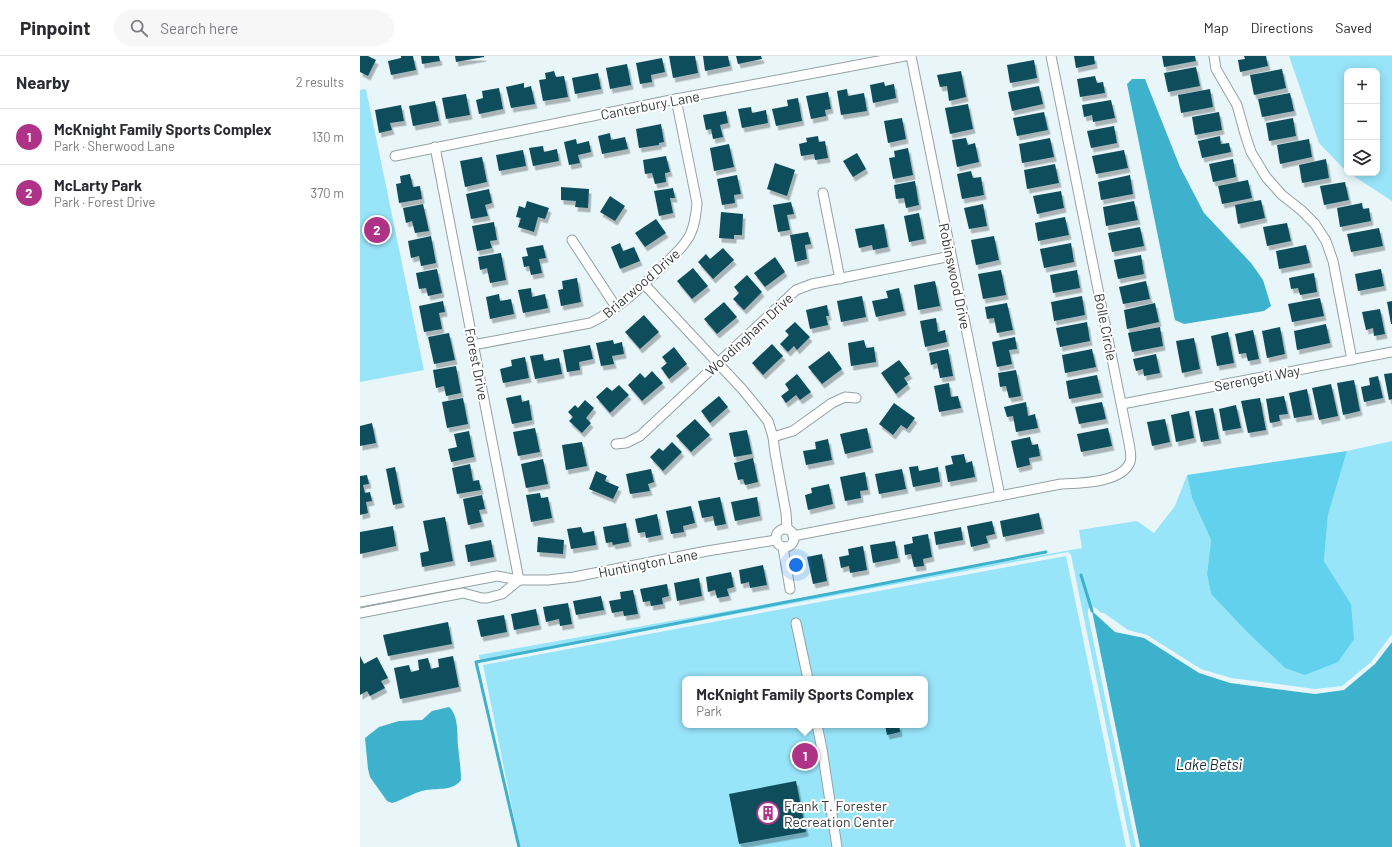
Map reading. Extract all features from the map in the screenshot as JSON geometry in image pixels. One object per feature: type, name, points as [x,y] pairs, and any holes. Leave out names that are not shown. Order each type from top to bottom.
[{"type":"street","name":"Canterbury Lane","points":[[395,156],[676,99],[905,56]]},
{"type":"street","name":"Robinswood Drive","points":[[911,56],[1000,496]]},
{"type":"street","name":"Bolle Circle","points":[[1000,496],[1061,484],[1083,483],[1116,476],[1124,471],[1131,458],[1122,404],[1051,56]]},
{"type":"street","points":[[1214,56],[1216,69],[1237,105],[1251,152],[1266,177],[1282,195],[1301,210],[1315,224],[1326,240],[1333,261],[1352,360]]},
{"type":"street","name":"Briarwood Drive","points":[[473,345],[590,323],[602,318],[644,284],[683,246],[690,236],[696,220],[697,203],[676,99]]},
{"type":"street","name":"Forest Drive","points":[[435,147],[520,580]]},
{"type":"street","points":[[823,193],[840,278]]},
{"type":"street","points":[[572,240],[616,307]]},
{"type":"street","name":"Woodingham Drive","points":[[616,444],[626,443],[640,436],[796,290],[812,284],[951,256]]},
{"type":"street","points":[[644,284],[743,390],[768,421],[774,437],[775,453],[786,513],[787,528],[793,536],[792,543],[786,547],[783,547]]},
{"type":"street","name":"Serengeti Way","points":[[1122,404],[1392,352]]},
{"type":"street","points":[[774,437],[793,431],[832,403],[845,397],[856,398]]},
{"type":"street","points":[[793,536],[1000,496]]},
{"type":"street","points":[[787,528],[777,533],[776,540],[777,543],[783,547],[790,589]]},
{"type":"street","name":"Huntington Lane","points":[[360,602],[497,576],[520,580],[574,578],[707,551],[776,540]]},
{"type":"street","points":[[360,613],[463,593],[487,598],[502,594],[520,580]]},
{"type":"street","points":[[796,623],[807,676]]},
{"type":"street","points":[[818,728],[837,847]]},
{"type":"shaded area","points":[[1289,56],[1392,56],[1392,201],[1354,176],[1380,176],[1380,68],[1344,68],[1344,169],[1319,143]]},
{"type":"shaded area","points":[[366,89],[424,370],[360,382],[360,90]]},
{"type":"shaded area","points":[[1392,441],[1392,634],[1371,662],[1342,686],[1315,689],[1231,678],[1201,669],[1147,635],[1128,630],[1095,608],[1092,607],[1088,609],[1136,847],[1131,847],[1071,555],[1068,552],[480,662],[479,655],[1082,548],[1079,530],[1137,521],[1154,533],[1175,506],[1187,475],[1192,498],[1211,540],[1207,574],[1211,594],[1247,632],[1285,668],[1351,604],[1324,561],[1328,515],[1347,451]]},
{"type":"shaded area","points":[[1347,451],[1328,515],[1324,561],[1351,604],[1354,639],[1338,662],[1305,675],[1285,668],[1247,632],[1211,594],[1207,574],[1211,540],[1192,498],[1187,475]]},
{"type":"shaded area","points":[[1066,556],[1126,847],[520,847],[483,665]]},
{"type":"water","points":[[1132,79],[1145,79],[1180,167],[1204,213],[1251,263],[1263,280],[1271,306],[1264,311],[1184,324],[1175,320],[1127,84]]},
{"type":"water","name":"Lake Betsi","points":[[1092,611],[1115,632],[1144,638],[1199,673],[1230,683],[1315,694],[1344,690],[1375,664],[1392,642],[1392,847],[1140,847]]},
{"type":"water","points":[[449,707],[454,715],[457,725],[461,780],[454,786],[422,791],[392,803],[387,801],[370,777],[365,738],[379,727],[399,721],[422,720],[432,711]]},
{"type":"building","points":[[360,56],[368,56],[376,60],[368,76],[360,72]]},
{"type":"building","points":[[401,56],[413,56],[416,70],[391,75],[388,61],[401,58]]},
{"type":"building","points":[[421,56],[439,56],[440,61],[422,64]]},
{"type":"building","points":[[455,56],[484,56],[484,57],[456,62]]},
{"type":"building","points":[[669,56],[695,56],[698,73],[673,78]]},
{"type":"building","points":[[703,56],[728,56],[730,66],[705,71]]},
{"type":"building","points":[[736,56],[761,56],[762,59],[738,64]]},
{"type":"building","points":[[1074,56],[1094,56],[1095,64],[1076,68]]},
{"type":"building","points":[[1162,56],[1195,56],[1196,61],[1164,67]]},
{"type":"building","points":[[1244,56],[1266,56],[1268,66],[1240,72],[1238,60],[1245,59]]},
{"type":"building","points":[[662,58],[665,72],[651,75],[652,82],[640,84],[636,63]]},
{"type":"building","points":[[1034,60],[1037,78],[1010,83],[1007,65]]},
{"type":"building","points":[[627,64],[631,85],[610,89],[606,68]]},
{"type":"building","points":[[1196,67],[1200,86],[1168,92],[1164,73]]},
{"type":"building","points":[[1282,69],[1286,88],[1254,95],[1250,75]]},
{"type":"building","points":[[554,71],[556,77],[564,76],[568,97],[543,101],[539,80],[546,79],[545,73]]},
{"type":"building","points":[[961,71],[966,97],[949,101],[947,86],[940,87],[937,75]]},
{"type":"building","points":[[598,73],[601,89],[575,94],[572,78]]},
{"type":"building","points":[[1095,76],[1097,83],[1103,82],[1105,93],[1080,97],[1077,79]]},
{"type":"building","points":[[884,82],[885,86],[894,84],[896,98],[873,103],[870,85]]},
{"type":"building","points":[[524,83],[524,88],[531,86],[535,104],[511,108],[506,87]]},
{"type":"building","points":[[1039,86],[1043,104],[1012,111],[1008,92]]},
{"type":"building","points":[[499,88],[503,109],[479,114],[476,100],[483,98],[482,91]]},
{"type":"building","points":[[847,89],[848,96],[864,93],[867,111],[841,115],[837,91]]},
{"type":"building","points":[[1210,89],[1213,107],[1181,113],[1178,95]]},
{"type":"building","points":[[828,92],[831,109],[825,110],[826,116],[811,119],[806,96]]},
{"type":"building","points":[[1290,93],[1294,111],[1262,117],[1258,99]]},
{"type":"building","points":[[466,94],[470,115],[446,119],[442,98]]},
{"type":"building","points":[[798,98],[802,121],[776,126],[772,109],[788,106],[787,100]]},
{"type":"building","points":[[1111,100],[1115,118],[1093,122],[1092,115],[1084,117],[1082,105]]},
{"type":"building","points":[[435,101],[439,121],[413,126],[409,106]]},
{"type":"building","points":[[968,104],[973,129],[950,134],[945,108]]},
{"type":"building","points":[[401,105],[404,121],[390,123],[392,130],[379,133],[375,110]]},
{"type":"building","points":[[751,107],[752,113],[766,110],[768,123],[742,128],[738,109]]},
{"type":"building","points":[[726,111],[728,123],[720,125],[723,137],[713,139],[711,129],[706,130],[703,115]]},
{"type":"building","points":[[1044,112],[1048,130],[1017,136],[1013,118]]},
{"type":"building","points":[[1219,112],[1222,130],[1195,135],[1192,117]]},
{"type":"building","points":[[902,118],[906,139],[888,143],[884,121]]},
{"type":"building","points":[[1293,118],[1296,136],[1269,141],[1266,123]]},
{"type":"building","points":[[661,124],[664,142],[659,143],[659,145],[639,148],[636,129]]},
{"type":"building","points":[[1114,126],[1117,143],[1091,148],[1087,131]]},
{"type":"building","points":[[610,133],[611,140],[625,137],[628,149],[602,154],[598,136]]},
{"type":"building","points":[[818,136],[819,142],[825,141],[828,158],[815,160],[814,154],[801,156],[799,144],[807,142],[806,138]]},
{"type":"building","points":[[1220,136],[1221,144],[1229,143],[1231,152],[1202,158],[1198,141]]},
{"type":"building","points":[[966,138],[968,145],[975,143],[979,162],[957,167],[952,140]]},
{"type":"building","points":[[1050,138],[1054,157],[1022,163],[1019,144]]},
{"type":"building","points":[[576,139],[577,144],[589,141],[591,152],[578,155],[580,163],[569,165],[564,142]]},
{"type":"building","points":[[1309,139],[1312,157],[1280,164],[1277,145]]},
{"type":"building","points":[[729,144],[734,167],[714,171],[710,148]]},
{"type":"building","points":[[543,146],[544,152],[557,149],[559,161],[533,166],[529,148]]},
{"type":"building","points":[[908,148],[913,175],[893,179],[889,158],[895,157],[894,151]]},
{"type":"building","points":[[523,150],[526,166],[499,171],[496,155]]},
{"type":"building","points":[[1124,150],[1128,168],[1096,174],[1092,156]]},
{"type":"building","points":[[857,153],[866,169],[853,177],[843,161]]},
{"type":"building","points":[[666,156],[670,172],[665,173],[666,182],[655,184],[652,173],[645,174],[643,160]]},
{"type":"building","points":[[482,157],[487,182],[465,187],[460,161]]},
{"type":"building","points":[[1233,159],[1236,177],[1213,182],[1209,164]]},
{"type":"building","points":[[1326,159],[1329,178],[1302,183],[1299,165]]},
{"type":"building","points":[[775,163],[795,170],[787,196],[767,189]]},
{"type":"building","points":[[1055,164],[1059,183],[1027,189],[1024,170]]},
{"type":"building","points":[[971,171],[973,178],[981,177],[984,195],[962,199],[957,174]]},
{"type":"building","points":[[410,174],[413,187],[420,186],[422,199],[399,203],[396,184],[401,183],[400,176]]},
{"type":"building","points":[[737,175],[741,194],[734,195],[735,203],[722,205],[717,179]]},
{"type":"building","points":[[1130,175],[1133,194],[1101,200],[1098,182]]},
{"type":"building","points":[[1248,180],[1252,198],[1222,204],[1218,186]]},
{"type":"building","points":[[915,181],[919,205],[906,208],[904,198],[896,199],[894,185]]},
{"type":"building","points":[[1345,182],[1349,200],[1324,205],[1320,186]]},
{"type":"building","points":[[561,187],[589,189],[588,208],[575,207],[576,201],[561,200]]},
{"type":"building","points":[[673,188],[675,198],[670,198],[673,213],[659,216],[654,191]]},
{"type":"building","points":[[489,189],[492,203],[485,205],[488,216],[471,219],[466,194]]},
{"type":"building","points":[[1061,191],[1064,208],[1037,214],[1033,196]]},
{"type":"building","points":[[610,196],[625,206],[615,221],[600,212]]},
{"type":"building","points":[[1261,200],[1265,218],[1238,224],[1235,205]]},
{"type":"building","points":[[527,201],[549,208],[545,219],[538,217],[534,232],[518,227],[521,218],[516,217],[519,206],[525,208]]},
{"type":"building","points":[[1134,201],[1138,220],[1106,226],[1103,207]]},
{"type":"building","points":[[791,202],[794,214],[787,215],[790,230],[778,232],[773,205]]},
{"type":"building","points":[[1362,203],[1363,209],[1369,208],[1371,221],[1340,227],[1337,208]]},
{"type":"building","points":[[423,204],[429,231],[415,233],[412,221],[406,223],[403,208]]},
{"type":"building","points":[[983,204],[987,226],[969,229],[964,208]]},
{"type":"building","points":[[721,212],[743,214],[742,235],[734,235],[734,239],[719,238]]},
{"type":"building","points":[[919,213],[924,239],[909,242],[904,216]]},
{"type":"building","points":[[1065,217],[1069,235],[1038,241],[1035,223]]},
{"type":"building","points":[[656,219],[666,233],[645,247],[635,233]]},
{"type":"building","points":[[494,222],[497,240],[490,241],[492,248],[477,251],[472,226]]},
{"type":"building","points":[[1287,223],[1291,241],[1267,246],[1263,227]]},
{"type":"building","points":[[884,224],[888,247],[873,250],[872,245],[859,248],[855,229]]},
{"type":"building","points":[[1140,227],[1144,246],[1112,252],[1108,233]]},
{"type":"building","points":[[1379,228],[1383,246],[1351,252],[1347,234]]},
{"type":"building","points":[[808,232],[811,244],[805,245],[807,259],[795,262],[790,235]]},
{"type":"building","points":[[431,236],[436,263],[421,266],[419,256],[411,258],[408,241]]},
{"type":"building","points":[[994,236],[999,260],[976,265],[971,240]]},
{"type":"building","points":[[620,243],[623,251],[634,247],[640,261],[620,269],[611,247]]},
{"type":"building","points":[[1071,243],[1074,262],[1044,268],[1040,249]]},
{"type":"building","points":[[543,245],[546,258],[539,259],[542,273],[531,275],[529,266],[524,267],[522,257],[528,256],[526,248]]},
{"type":"building","points":[[1306,245],[1310,263],[1279,269],[1276,251]]},
{"type":"building","points":[[723,248],[734,260],[713,279],[698,262],[706,254],[710,259]]},
{"type":"building","points":[[501,253],[506,280],[490,283],[487,268],[480,270],[478,257]]},
{"type":"building","points":[[1141,255],[1144,274],[1118,279],[1114,260]]},
{"type":"building","points":[[775,257],[785,272],[765,287],[754,273]]},
{"type":"building","points":[[693,268],[708,286],[692,299],[677,281]]},
{"type":"building","points":[[437,269],[442,293],[428,296],[426,288],[419,289],[416,273]]},
{"type":"building","points":[[1381,269],[1384,286],[1358,291],[1355,274]]},
{"type":"building","points":[[1001,270],[1006,295],[983,299],[978,274]]},
{"type":"building","points":[[1077,270],[1080,288],[1053,293],[1050,275]]},
{"type":"building","points":[[1314,273],[1317,292],[1300,295],[1298,288],[1291,289],[1289,278]]},
{"type":"building","points":[[747,275],[762,292],[744,310],[733,299],[739,293],[734,287]]},
{"type":"building","points":[[577,278],[581,302],[561,306],[558,290],[563,289],[562,281]]},
{"type":"building","points":[[935,281],[940,306],[918,310],[914,285]]},
{"type":"building","points":[[1146,281],[1150,299],[1123,304],[1119,287]]},
{"type":"building","points":[[531,288],[532,297],[545,294],[548,308],[523,313],[518,290]]},
{"type":"building","points":[[899,288],[904,311],[876,317],[872,301],[888,298],[886,291]]},
{"type":"building","points":[[499,294],[500,301],[511,299],[514,314],[490,319],[486,297]]},
{"type":"building","points":[[862,296],[866,317],[841,322],[837,301]]},
{"type":"building","points":[[1082,296],[1085,315],[1054,321],[1051,302]]},
{"type":"building","points":[[1320,298],[1324,316],[1292,322],[1288,304]]},
{"type":"building","points":[[443,301],[445,312],[439,313],[442,329],[424,332],[419,306]]},
{"type":"building","points":[[1392,301],[1392,324],[1391,324],[1387,302]]},
{"type":"building","points":[[724,302],[737,317],[717,334],[704,319]]},
{"type":"building","points":[[1007,303],[1013,330],[997,333],[994,318],[987,319],[985,307]]},
{"type":"building","points":[[1155,303],[1159,322],[1127,329],[1124,310]]},
{"type":"building","points":[[827,305],[829,316],[826,316],[828,325],[810,329],[806,310]]},
{"type":"building","points":[[1380,309],[1385,334],[1374,336],[1373,328],[1366,330],[1362,312]]},
{"type":"building","points":[[644,315],[659,332],[640,349],[625,332]]},
{"type":"building","points":[[936,318],[938,332],[945,330],[947,342],[925,347],[920,321]]},
{"type":"building","points":[[795,322],[810,337],[797,350],[794,346],[788,352],[780,344],[789,335],[785,331]]},
{"type":"building","points":[[1087,322],[1090,341],[1060,347],[1056,328]]},
{"type":"building","points":[[1326,324],[1330,343],[1297,350],[1294,331]]},
{"type":"building","points":[[1160,327],[1163,346],[1132,352],[1128,333]]},
{"type":"building","points":[[1280,327],[1285,354],[1267,358],[1262,331]]},
{"type":"building","points":[[1253,330],[1259,359],[1248,361],[1246,353],[1239,354],[1235,334]]},
{"type":"building","points":[[1228,332],[1234,363],[1217,366],[1211,336]]},
{"type":"building","points":[[449,333],[455,360],[434,364],[428,337]]},
{"type":"building","points":[[1015,337],[1017,349],[1009,350],[1012,364],[997,367],[992,342]]},
{"type":"building","points":[[1194,338],[1200,369],[1182,373],[1176,341]]},
{"type":"building","points":[[613,340],[614,344],[622,342],[624,354],[612,356],[614,364],[601,366],[596,343]]},
{"type":"building","points":[[864,340],[866,348],[874,347],[876,362],[851,366],[848,343]]},
{"type":"building","points":[[772,344],[783,356],[763,375],[752,363]]},
{"type":"building","points":[[590,345],[593,359],[579,362],[580,370],[567,372],[563,350]]},
{"type":"building","points":[[674,347],[687,364],[669,379],[661,368],[667,363],[662,357]]},
{"type":"building","points":[[948,349],[953,376],[940,378],[937,363],[931,365],[929,353]]},
{"type":"building","points":[[1092,349],[1096,367],[1065,373],[1062,355]]},
{"type":"building","points":[[829,351],[842,369],[822,384],[808,367]]},
{"type":"building","points":[[543,354],[544,361],[559,358],[562,374],[535,379],[530,356]]},
{"type":"building","points":[[1156,354],[1160,373],[1144,376],[1143,369],[1136,371],[1133,359]]},
{"type":"building","points":[[525,357],[529,378],[503,383],[500,369],[512,366],[511,360]]},
{"type":"building","points":[[899,360],[910,374],[904,378],[908,384],[896,394],[881,373]]},
{"type":"building","points":[[456,366],[461,393],[446,396],[444,386],[436,388],[433,370]]},
{"type":"building","points":[[1016,370],[1021,396],[1009,398],[1006,386],[1000,387],[998,373]]},
{"type":"building","points":[[652,371],[663,383],[642,401],[628,385],[640,373],[645,378]]},
{"type":"building","points":[[1392,373],[1392,399],[1389,400],[1384,374]]},
{"type":"building","points":[[797,374],[811,392],[800,400],[796,395],[786,403],[781,396],[789,390],[785,384]]},
{"type":"building","points":[[1097,375],[1101,393],[1069,399],[1066,381]]},
{"type":"building","points":[[1378,376],[1383,398],[1364,402],[1361,387],[1370,385],[1369,378]]},
{"type":"building","points":[[1354,380],[1360,411],[1343,415],[1337,383]]},
{"type":"building","points":[[949,383],[951,397],[958,396],[961,408],[939,412],[934,386]]},
{"type":"building","points":[[1331,384],[1338,416],[1319,420],[1312,388]]},
{"type":"building","points":[[619,385],[629,395],[610,413],[596,397],[607,387],[612,391]]},
{"type":"building","points":[[1307,389],[1312,415],[1294,418],[1289,393]]},
{"type":"building","points":[[521,395],[522,402],[529,400],[532,420],[512,424],[506,398]]},
{"type":"building","points":[[719,396],[728,407],[710,423],[701,411]]},
{"type":"building","points":[[1284,396],[1288,414],[1279,415],[1280,421],[1270,423],[1266,399]]},
{"type":"building","points":[[463,398],[468,424],[447,428],[442,402]]},
{"type":"building","points":[[1260,398],[1266,430],[1248,433],[1241,401]]},
{"type":"building","points":[[585,400],[594,408],[586,418],[591,423],[582,433],[569,421],[573,417],[568,412],[575,405],[578,408]]},
{"type":"building","points":[[1026,402],[1028,416],[1035,414],[1038,428],[1016,432],[1013,416],[1007,417],[1004,407]]},
{"type":"building","points":[[1102,402],[1106,419],[1079,424],[1075,407]]},
{"type":"building","points":[[894,403],[915,418],[907,429],[901,425],[893,435],[879,424]]},
{"type":"building","points":[[1236,405],[1241,428],[1223,431],[1219,409]]},
{"type":"building","points":[[1213,408],[1219,439],[1201,442],[1195,411]]},
{"type":"building","points":[[1189,411],[1194,438],[1176,442],[1171,415]]},
{"type":"building","points":[[695,419],[710,435],[691,452],[676,436]]},
{"type":"building","points":[[1165,419],[1170,442],[1152,446],[1147,422]]},
{"type":"building","points":[[372,423],[376,443],[360,446],[360,426]]},
{"type":"building","points":[[535,428],[540,452],[518,456],[513,432]]},
{"type":"building","points":[[867,428],[871,448],[845,454],[840,434]]},
{"type":"building","points":[[1108,428],[1112,446],[1081,452],[1077,434]]},
{"type":"building","points":[[747,430],[752,454],[734,457],[729,433]]},
{"type":"building","points":[[469,431],[474,457],[451,462],[448,449],[457,447],[454,434]]},
{"type":"building","points":[[1030,437],[1032,445],[1038,444],[1040,456],[1029,458],[1030,465],[1017,468],[1011,441]]},
{"type":"building","points":[[828,439],[832,460],[806,465],[803,451],[816,449],[815,442]]},
{"type":"building","points":[[582,442],[587,466],[566,470],[562,445]]},
{"type":"building","points":[[672,442],[682,452],[663,471],[650,457],[659,448],[663,451]]},
{"type":"building","points":[[964,454],[966,463],[972,461],[975,477],[948,482],[945,466],[953,464],[951,456]]},
{"type":"building","points":[[753,458],[758,482],[745,485],[743,479],[738,480],[734,463]]},
{"type":"building","points":[[543,459],[548,484],[526,488],[521,464]]},
{"type":"building","points":[[470,464],[473,481],[479,480],[481,490],[457,494],[452,468]]},
{"type":"building","points":[[918,466],[919,471],[938,467],[940,482],[913,487],[909,467]]},
{"type":"building","points":[[395,467],[402,503],[393,505],[386,469]]},
{"type":"building","points":[[651,469],[654,482],[648,484],[650,491],[630,494],[626,474]]},
{"type":"building","points":[[902,469],[906,489],[879,494],[875,474]]},
{"type":"building","points":[[596,471],[607,476],[605,481],[619,487],[613,499],[589,489]]},
{"type":"building","points":[[865,472],[868,490],[860,491],[861,498],[845,501],[840,477]]},
{"type":"building","points":[[367,475],[369,484],[363,485],[365,493],[370,492],[372,501],[366,502],[368,513],[360,515],[360,476]]},
{"type":"building","points":[[829,484],[833,504],[808,510],[805,495],[812,493],[811,488]]},
{"type":"building","points":[[540,493],[541,498],[548,497],[552,518],[531,522],[526,495]]},
{"type":"building","points":[[482,495],[485,509],[479,510],[482,522],[468,525],[463,499]]},
{"type":"building","points":[[720,497],[726,524],[715,526],[713,516],[702,518],[698,501]]},
{"type":"building","points":[[757,497],[760,516],[735,521],[731,502]]},
{"type":"building","points":[[691,506],[695,523],[683,526],[684,532],[671,534],[666,511]]},
{"type":"building","points":[[1039,513],[1042,529],[1003,537],[1000,521]]},
{"type":"building","points":[[657,514],[661,535],[646,538],[645,532],[638,533],[635,519]]},
{"type":"building","points":[[445,517],[453,561],[422,567],[420,553],[429,551],[423,521]]},
{"type":"building","points":[[992,521],[995,534],[986,536],[988,543],[971,547],[967,526]]},
{"type":"building","points":[[626,523],[629,542],[613,545],[612,542],[606,543],[603,527]]},
{"type":"building","points":[[393,526],[396,546],[360,554],[360,532]]},
{"type":"building","points":[[581,527],[583,533],[594,531],[596,545],[571,549],[567,529]]},
{"type":"building","points":[[961,527],[963,540],[936,545],[934,532]]},
{"type":"building","points":[[928,534],[932,557],[923,559],[924,566],[914,567],[911,554],[905,555],[904,545],[913,543],[912,537]]},
{"type":"building","points":[[538,537],[564,540],[563,554],[537,552]]},
{"type":"building","points":[[491,540],[494,557],[468,562],[465,545]]},
{"type":"building","points":[[895,541],[898,558],[873,563],[870,545]]},
{"type":"building","points":[[863,546],[867,570],[850,573],[849,566],[841,568],[839,557],[849,555],[848,549]]},
{"type":"building","points":[[822,554],[827,581],[813,584],[807,557]]},
{"type":"building","points":[[763,565],[767,585],[750,588],[749,582],[741,584],[739,570]]},
{"type":"building","points":[[731,572],[734,587],[727,589],[729,596],[717,598],[715,590],[708,592],[706,577]]},
{"type":"building","points":[[699,578],[702,596],[677,601],[674,583]]},
{"type":"building","points":[[667,584],[669,596],[662,598],[663,604],[651,606],[650,601],[643,602],[640,589]]},
{"type":"building","points":[[633,590],[638,614],[624,616],[623,611],[612,613],[609,601],[621,599],[620,592]]},
{"type":"building","points":[[601,596],[604,610],[576,615],[573,601]]},
{"type":"building","points":[[568,603],[572,624],[560,626],[559,619],[546,622],[543,607]]},
{"type":"building","points":[[536,609],[539,625],[514,630],[511,614]]},
{"type":"building","points":[[504,615],[507,632],[481,637],[477,620]]},
{"type":"building","points":[[448,622],[452,644],[388,656],[383,635]]},
{"type":"building","points":[[360,656],[364,664],[377,657],[388,678],[381,681],[385,688],[370,696],[367,691],[360,695]]},
{"type":"building","points":[[453,656],[459,687],[400,699],[394,668],[409,665],[411,672],[419,670],[418,660],[428,658],[431,669],[439,667],[438,659]]},
{"type":"building","points":[[886,728],[899,728],[900,732],[887,735]]},
{"type":"building","name":"Frank T. Forester Recreation Center","points":[[796,781],[806,832],[739,844],[729,794]]},
{"type":"waterway","points":[[519,847],[476,662],[1046,552]]},
{"type":"waterway","points":[[1081,575],[1092,611]]},
{"type":"place","name":"McLarty Park","points":[[377,230]]},
{"type":"place","name":"McKnight Family Sports Complex","points":[[805,756]]},
{"type":"place","name":"Frank T. Forester Recreation Center","points":[[768,813]]}]
